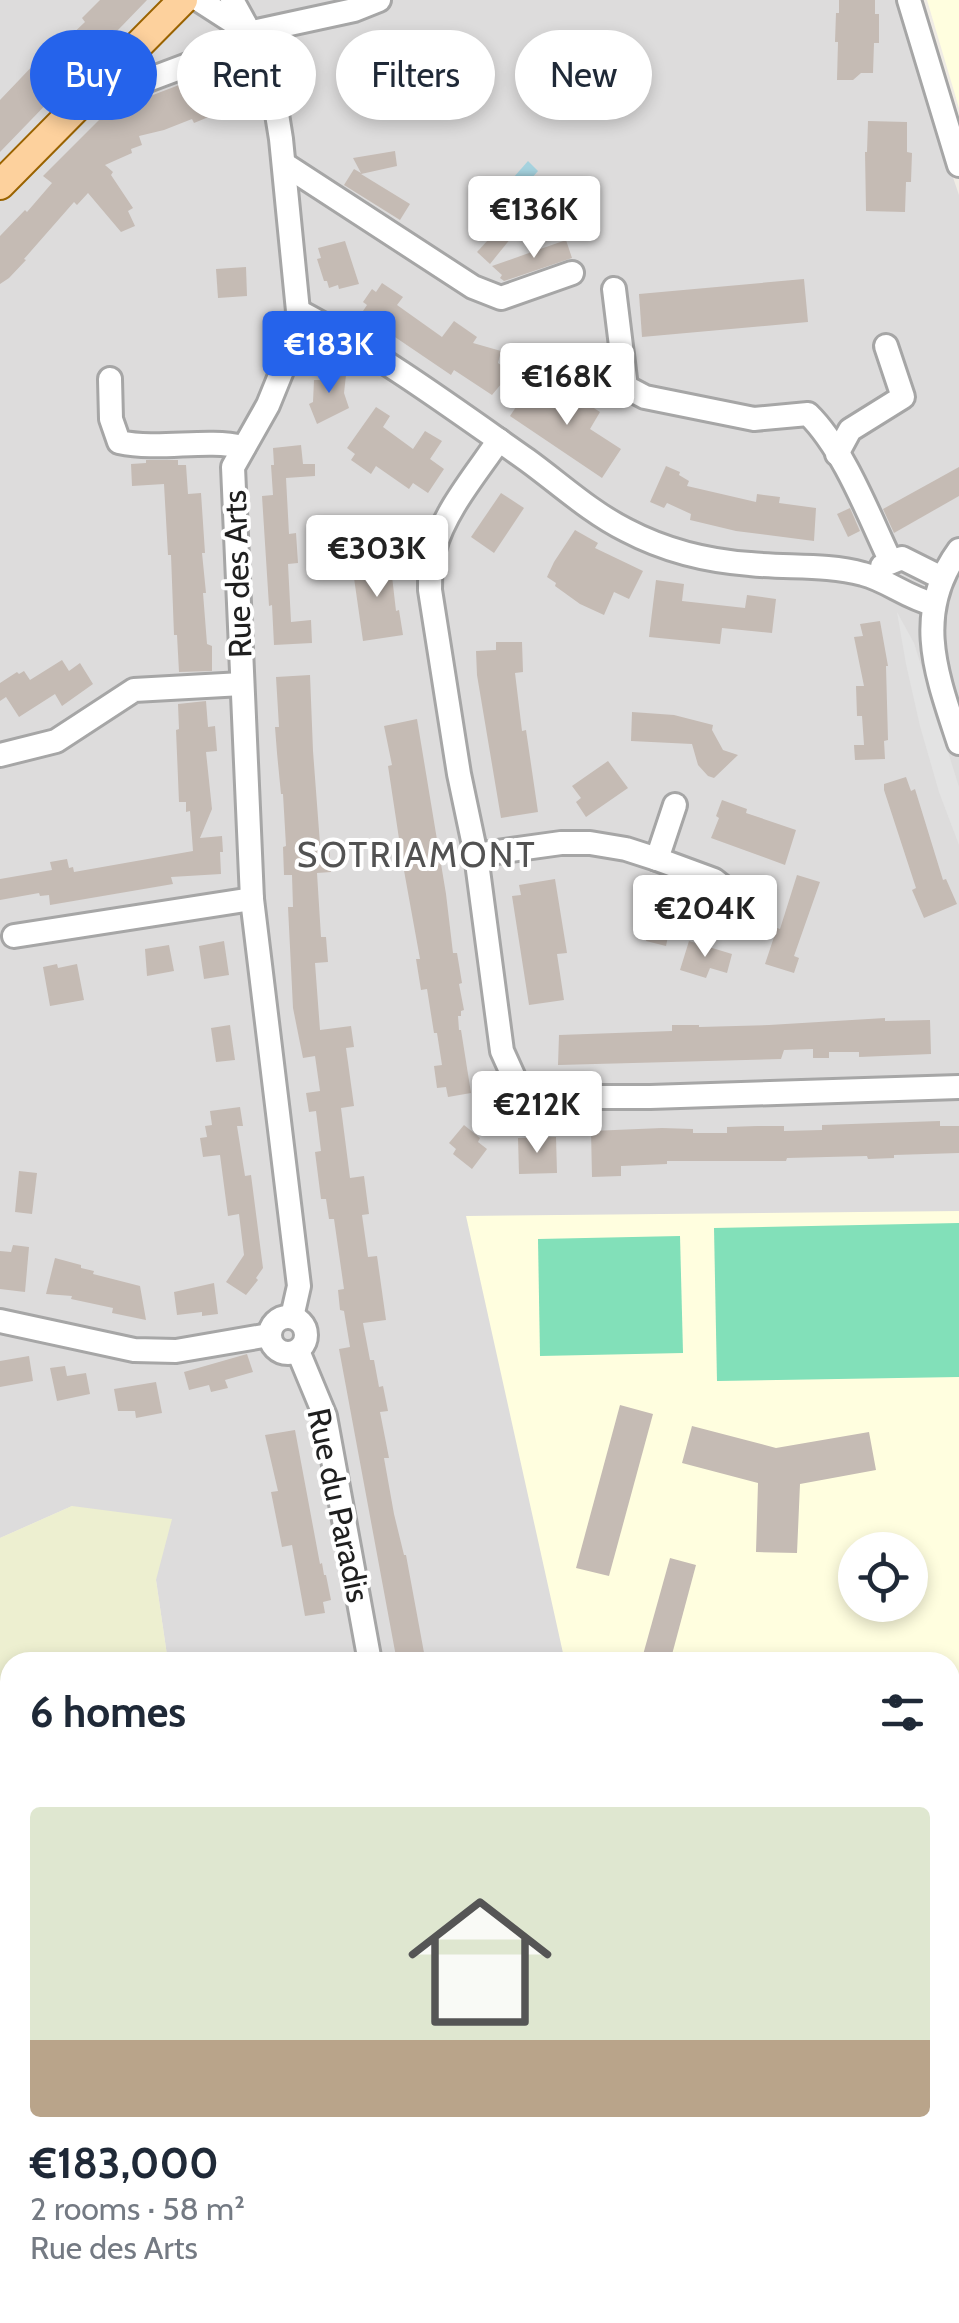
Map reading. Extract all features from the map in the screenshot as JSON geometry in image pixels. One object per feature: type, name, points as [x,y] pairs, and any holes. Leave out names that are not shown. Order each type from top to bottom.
[{"type":"main road","points":[[154,30],[183,0]]},
{"type":"main road","points":[[0,185],[66,120]]},
{"type":"street","points":[[199,0],[243,30]]},
{"type":"street","name":"Rue des Arts","points":[[232,0],[247,30]]},
{"type":"street","points":[[271,30],[379,0]]},
{"type":"street","points":[[909,0],[959,165]]},
{"type":"street","name":"Rue des Arts","points":[[277,120],[298,311],[290,351],[268,405],[232,467],[252,899],[299,1286],[292,1317]]},
{"type":"street","points":[[284,164],[473,287],[501,298],[572,273]]},
{"type":"street","points":[[614,289],[626,386],[645,397],[754,418],[808,414],[837,454],[891,562]]},
{"type":"street","points":[[298,311],[348,337],[626,531],[666,548],[732,562],[865,574],[914,599],[933,604]]},
{"type":"street","points":[[837,454],[850,430],[903,396],[886,346]]},
{"type":"street","points":[[110,380],[111,419],[119,442],[142,447],[227,443],[244,447]]},
{"type":"street","points":[[499,440],[444,524],[434,546],[430,590],[476,855],[502,1051],[516,1082],[527,1092],[552,1098],[959,1087]]},
{"type":"street","points":[[959,550],[942,578],[933,604],[932,646],[959,743]]},
{"type":"street","points":[[865,574],[902,558],[942,578]]},
{"type":"street","points":[[0,756],[56,741],[134,690],[242,684]]},
{"type":"street","points":[[657,859],[675,804]]},
{"type":"street","points":[[476,855],[560,843],[626,849],[714,880],[728,891],[732,909]]},
{"type":"street","points":[[14,936],[252,899]]},
{"type":"street","points":[[292,1317],[278,1319],[269,1335],[281,1352],[298,1351]]},
{"type":"street","name":"Rue du Paradis","points":[[292,1317],[306,1330],[306,1340],[298,1351],[325,1416],[368,1652]]},
{"type":"street","points":[[0,1322],[134,1350],[176,1351],[269,1335]]},
{"type":"shaded area","points":[[0,0],[898,0],[920,81],[959,195],[959,1652],[167,1652],[156,1580],[72,1506],[0,1538]]},
{"type":"shaded area","points":[[927,0],[959,0],[959,108]]},
{"type":"shaded area","points":[[897,612],[914,643],[959,787],[959,845],[920,726]]},
{"type":"shaded area","points":[[959,1211],[959,1652],[563,1652],[466,1216]]},
{"type":"shaded area","points":[[72,1506],[172,1519],[156,1580],[167,1652],[0,1652],[0,1538]]},
{"type":"green space","points":[[959,1223],[959,1377],[717,1381],[714,1228]]},
{"type":"green space","points":[[680,1236],[683,1353],[540,1356],[538,1239]]},
{"type":"water","points":[[528,161],[538,171],[510,203],[499,194]]},
{"type":"building","points":[[100,0],[147,0],[118,30],[77,30],[85,22],[82,18]]},
{"type":"building","points":[[839,0],[875,0],[875,14],[879,14],[873,73],[861,73],[853,80],[837,80]]},
{"type":"building","points":[[30,68],[31,120],[0,152],[0,100]]},
{"type":"building","points":[[177,86],[177,120],[189,120],[139,136],[142,145],[105,165],[133,208],[128,211],[135,226],[121,232],[88,193],[77,205],[74,202],[26,260],[0,284],[0,236],[52,183],[43,176],[99,120],[157,120],[157,93]]},
{"type":"building","points":[[868,121],[907,122],[907,152],[912,153],[905,212],[866,211]]},
{"type":"building","points":[[395,151],[397,166],[361,174],[410,204],[400,220],[344,185],[354,169],[361,173],[353,158]]},
{"type":"building","points":[[499,228],[511,238],[490,264],[477,252]]},
{"type":"building","points":[[566,240],[572,258],[504,281],[492,266]]},
{"type":"building","points":[[345,241],[359,284],[329,288],[317,259],[321,258],[318,248]]},
{"type":"building","points":[[246,267],[247,296],[218,298],[216,269]]},
{"type":"building","points":[[804,279],[808,322],[642,337],[639,294]]},
{"type":"building","points":[[382,283],[403,297],[397,305],[442,337],[454,321],[477,337],[473,343],[501,351],[498,363],[511,372],[492,395],[454,370],[451,375],[361,314],[367,305],[363,302]]},
{"type":"building","points":[[323,370],[346,375],[344,393],[349,408],[317,424],[309,404],[313,402],[314,380],[320,380]]},
{"type":"building","points":[[532,383],[566,407],[574,395],[600,412],[590,429],[621,449],[602,478],[510,416]]},
{"type":"building","points":[[376,407],[390,416],[383,427],[413,449],[425,431],[442,441],[430,459],[444,469],[428,493],[413,483],[409,489],[376,466],[371,474],[351,460],[355,454],[347,448]]},
{"type":"building","points":[[301,445],[303,464],[315,464],[315,476],[286,478],[289,534],[296,533],[298,563],[288,564],[291,622],[311,620],[312,643],[274,645],[262,496],[273,495],[273,448]]},
{"type":"building","points":[[178,460],[178,465],[186,465],[188,494],[201,493],[203,593],[212,671],[179,672],[164,484],[132,486],[131,464]]},
{"type":"building","points":[[666,466],[680,472],[689,481],[687,486],[756,502],[757,494],[780,497],[779,503],[816,508],[814,541],[736,531],[690,520],[691,514],[667,503],[664,508],[650,502]]},
{"type":"building","points":[[959,467],[959,496],[894,533],[883,509]]},
{"type":"building","points":[[501,493],[524,508],[494,553],[471,537]]},
{"type":"building","points":[[850,508],[860,531],[848,537],[837,514]]},
{"type":"building","points":[[575,530],[598,543],[595,548],[643,571],[629,599],[614,592],[604,615],[580,604],[547,577]]},
{"type":"building","points":[[390,559],[403,635],[363,641],[352,564]]},
{"type":"building","points":[[656,580],[684,584],[682,601],[745,608],[747,595],[776,599],[772,633],[722,628],[720,644],[649,637]]},
{"type":"building","points":[[880,621],[888,666],[885,759],[855,760],[854,745],[864,745],[862,716],[857,716],[856,686],[864,686],[854,637],[863,636],[860,624]]},
{"type":"building","points":[[496,642],[522,642],[523,672],[515,673],[538,812],[501,818],[476,651],[496,650]]},
{"type":"building","points":[[62,660],[69,671],[80,663],[93,684],[62,706],[55,694],[19,717],[6,697],[0,701],[0,683],[24,671],[30,680]]},
{"type":"building","points":[[310,675],[320,844],[329,844],[331,872],[317,873],[321,937],[326,937],[328,962],[315,963],[320,1030],[351,1026],[354,1047],[346,1048],[354,1106],[341,1108],[350,1178],[364,1176],[369,1214],[362,1215],[368,1257],[377,1256],[386,1320],[363,1323],[370,1360],[374,1360],[388,1411],[380,1412],[389,1458],[384,1458],[424,1652],[395,1652],[339,1349],[350,1347],[344,1311],[340,1310],[338,1290],[344,1289],[334,1219],[329,1219],[326,1199],[321,1199],[315,1152],[321,1151],[316,1111],[309,1112],[306,1093],[320,1091],[315,1056],[303,1058],[293,1008],[288,907],[293,907],[292,875],[284,875],[286,846],[275,727],[279,727],[276,677]]},
{"type":"building","points":[[206,701],[208,727],[215,726],[217,751],[206,752],[212,809],[200,838],[222,836],[221,874],[171,877],[173,884],[50,905],[49,895],[39,893],[0,900],[0,879],[52,870],[50,862],[67,859],[74,872],[193,851],[190,811],[186,812],[186,802],[179,802],[178,704]]},
{"type":"building","points":[[632,712],[674,715],[713,725],[723,750],[738,755],[714,778],[708,776],[698,765],[692,744],[631,741]]},
{"type":"building","points":[[417,719],[453,953],[457,953],[462,983],[459,984],[464,1010],[458,1016],[459,1030],[471,1093],[448,1097],[446,1087],[437,1088],[434,1066],[442,1065],[427,989],[421,990],[416,959],[420,959],[384,726]]},
{"type":"building","points":[[608,761],[628,788],[586,817],[576,802],[581,798],[572,786]]},
{"type":"building","points":[[906,777],[911,791],[915,789],[943,880],[946,879],[957,904],[924,918],[912,890],[916,888],[884,790],[884,784]]},
{"type":"building","points":[[722,800],[747,809],[746,813],[796,830],[785,865],[711,838]]},
{"type":"building","points":[[797,875],[820,882],[794,956],[799,958],[794,973],[765,964]]},
{"type":"building","points":[[555,879],[567,953],[557,954],[564,1000],[529,1005],[512,896],[521,895],[519,885]]},
{"type":"building","points":[[644,905],[673,912],[666,946],[646,941],[649,928],[640,926]]},
{"type":"building","points":[[224,941],[229,975],[204,979],[199,946]]},
{"type":"building","points":[[689,941],[732,954],[727,973],[710,968],[706,978],[680,970]]},
{"type":"building","points":[[169,945],[174,971],[147,976],[145,949]]},
{"type":"building","points":[[57,964],[58,968],[77,964],[84,1000],[50,1006],[43,967]]},
{"type":"building","points":[[885,1018],[930,1020],[931,1054],[859,1057],[859,1052],[829,1052],[829,1058],[813,1058],[813,1049],[784,1050],[781,1059],[558,1065],[559,1035],[672,1031],[672,1025],[769,1025]]},
{"type":"building","points":[[230,1025],[235,1060],[216,1062],[211,1028]]},
{"type":"building","points":[[240,1107],[243,1126],[237,1126],[245,1176],[251,1175],[263,1268],[246,1295],[226,1282],[244,1255],[239,1214],[228,1216],[220,1155],[203,1157],[200,1138],[207,1137],[205,1126],[212,1125],[210,1111]]},
{"type":"building","points":[[940,1121],[940,1126],[959,1126],[959,1153],[868,1159],[867,1156],[667,1161],[621,1166],[621,1176],[592,1177],[591,1131],[662,1128],[727,1133],[727,1127],[822,1130],[822,1125]]},
{"type":"building","points":[[464,1125],[487,1149],[472,1169],[453,1154],[456,1149],[449,1143]]},
{"type":"building","points":[[556,1137],[557,1173],[519,1174],[518,1138]]},
{"type":"building","points":[[19,1171],[37,1173],[32,1214],[15,1212]]},
{"type":"building","points":[[13,1245],[29,1247],[25,1292],[0,1289],[0,1251],[11,1252]]},
{"type":"building","points":[[55,1258],[81,1265],[93,1274],[140,1286],[146,1320],[112,1313],[113,1308],[71,1299],[72,1296],[46,1294]]},
{"type":"building","points":[[214,1283],[218,1314],[177,1315],[174,1292]]},
{"type":"building","points":[[247,1354],[253,1372],[225,1380],[228,1388],[211,1392],[209,1385],[189,1390],[184,1372]]},
{"type":"building","points":[[29,1356],[33,1381],[0,1387],[0,1361]]},
{"type":"building","points":[[65,1366],[67,1376],[86,1373],[90,1394],[57,1401],[50,1368]]},
{"type":"building","points":[[156,1382],[162,1413],[136,1418],[135,1411],[118,1411],[114,1389]]},
{"type":"building","points":[[620,1405],[653,1414],[609,1576],[576,1568]]},
{"type":"building","points":[[692,1426],[776,1448],[869,1432],[876,1470],[800,1484],[797,1553],[756,1552],[758,1483],[682,1463]]},
{"type":"building","points":[[295,1430],[320,1564],[331,1600],[323,1602],[325,1613],[305,1616],[292,1545],[282,1547],[271,1492],[278,1491],[265,1435]]},
{"type":"building","points":[[670,1558],[696,1565],[673,1652],[644,1652]]},
{"type":"district","name":"SOTRIAMONT","points":[[417,854]]}]
